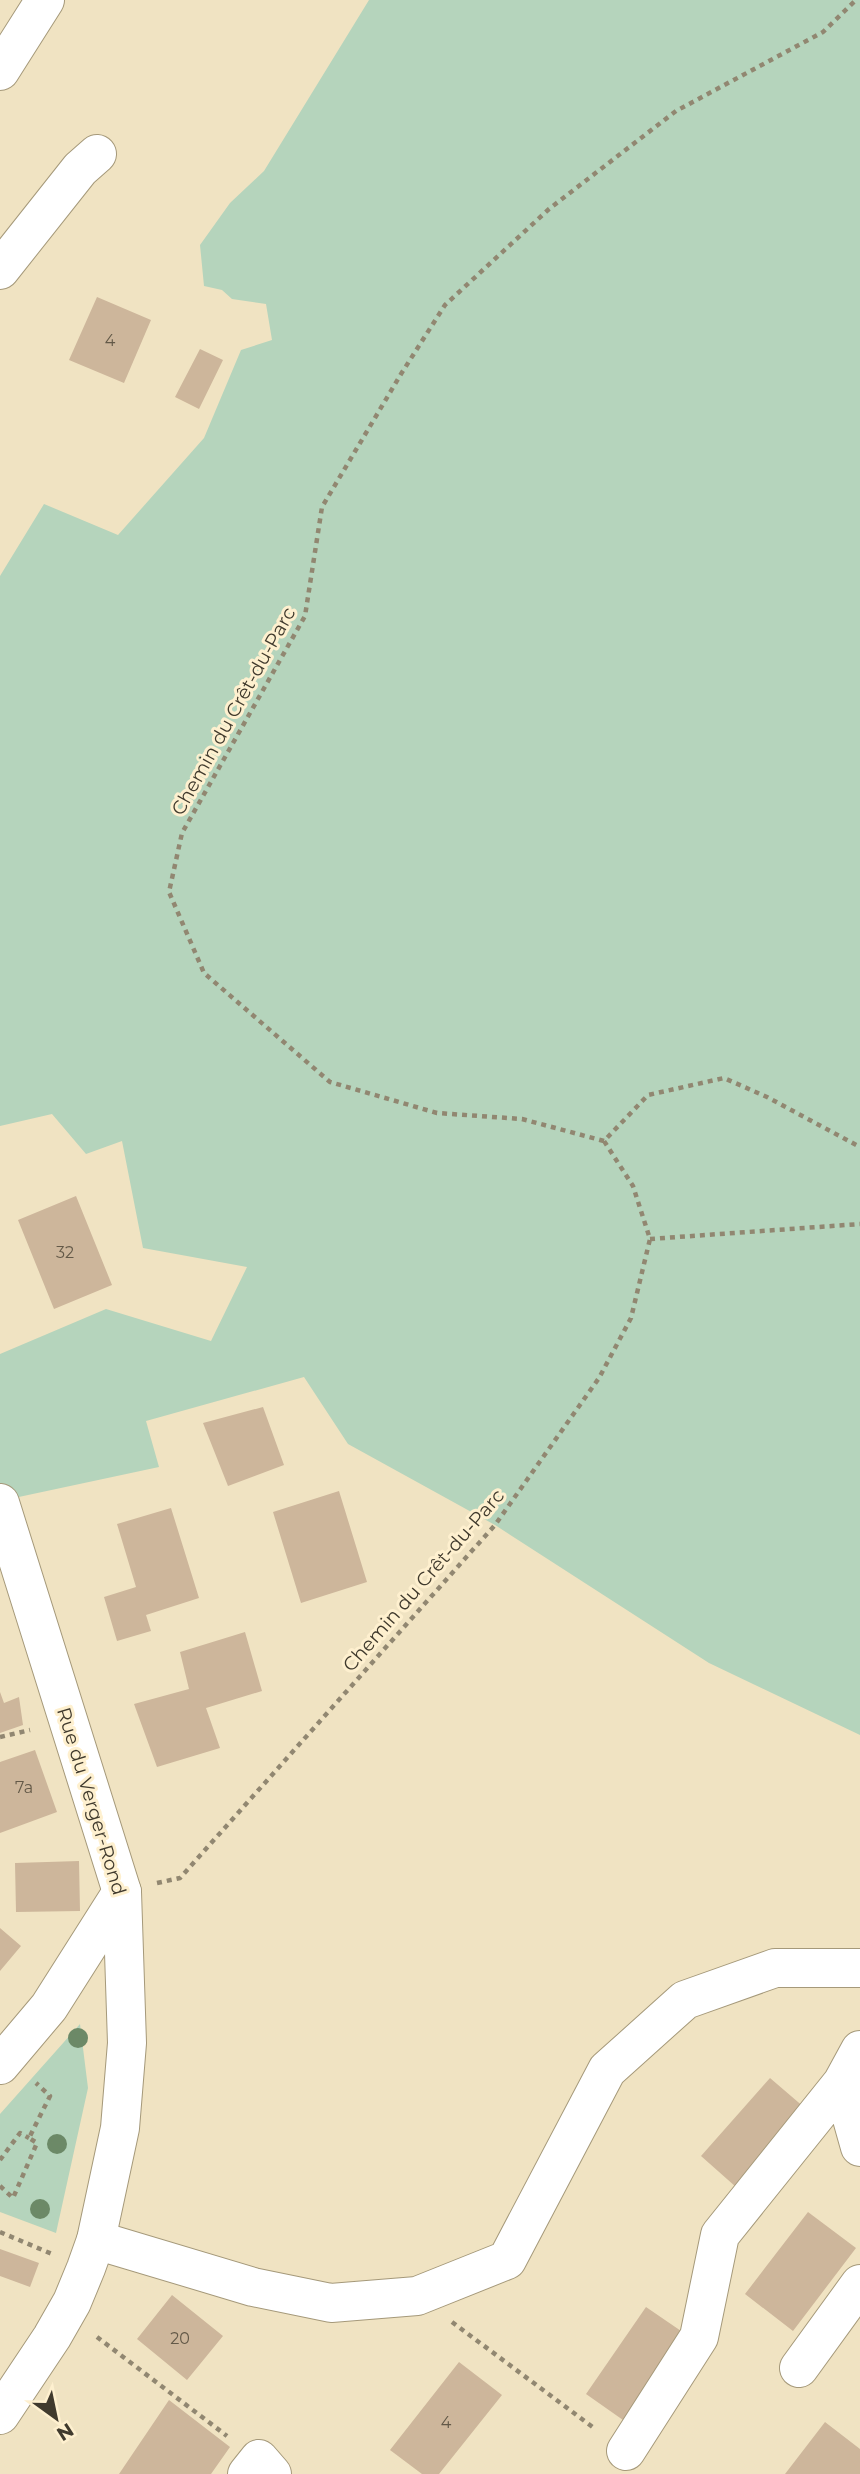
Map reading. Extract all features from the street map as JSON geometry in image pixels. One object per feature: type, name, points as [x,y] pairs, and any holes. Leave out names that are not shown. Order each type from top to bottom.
[{"type":"street","points":[[0,71],[45,0]]},
{"type":"street","points":[[0,270],[80,169],[97,153]]},
{"type":"street","name":"Rue du Verger-Rond","points":[[0,1503],[122,1892],[126,2055],[120,2128],[96,2239],[86,2268],[52,2337],[0,2415]]},
{"type":"street","points":[[4,2061],[49,2007],[122,1892]]},
{"type":"street","points":[[96,2239],[254,2287],[331,2303],[417,2296],[507,2260],[607,2070],[685,2000],[775,1968],[860,1968]]},
{"type":"street","points":[[626,2451],[699,2337],[720,2235],[842,2083],[860,2050]]},
{"type":"street","points":[[842,2083],[860,2147]]},
{"type":"street","points":[[799,2368],[860,2284]]},
{"type":"path","name":"Chemin du Crêt-du-Parc","points":[[604,1141],[522,1119],[437,1113],[330,1082],[204,973],[169,892],[182,833],[305,616],[322,507],[445,305],[549,209],[676,111],[823,32],[856,0]]},
{"type":"path","points":[[860,1147],[767,1097],[724,1078],[648,1095],[604,1141],[633,1186],[650,1239],[860,1224]]},
{"type":"path","name":"Chemin du Crêt-du-Parc","points":[[122,1892],[180,1878],[495,1525],[599,1378],[631,1318],[650,1239]]},
{"type":"path","points":[[4,2061],[50,2096],[29,2138]]},
{"type":"path","points":[[0,2161],[20,2133],[37,2143],[13,2198],[1,2188]]},
{"type":"path","points":[[0,2232],[62,2258]]},
{"type":"path","points":[[417,2296],[626,2451]]},
{"type":"path","points":[[65,2313],[259,2469]]},
{"type":"green space","points":[[369,0],[860,0],[860,1735],[709,1663],[495,1525],[348,1444],[304,1377],[146,1421],[159,1467],[0,1501],[0,1354],[106,1309],[211,1341],[247,1267],[143,1248],[122,1141],[86,1154],[52,1114],[0,1126],[0,576],[44,504],[118,535],[204,438],[241,350],[272,340],[266,304],[232,299],[222,290],[204,286],[200,245],[230,203],[264,171]]},
{"type":"green space","points":[[80,2024],[88,2088],[56,2233],[0,2212],[0,2114]]},
{"type":"building","points":[[97,297],[151,320],[124,383],[69,360]]},
{"type":"building","points":[[200,349],[223,360],[199,409],[175,397]]},
{"type":"building","points":[[76,1196],[112,1285],[54,1309],[18,1220]]},
{"type":"building","points":[[263,1407],[284,1465],[228,1486],[203,1423]]},
{"type":"building","points":[[339,1491],[367,1582],[301,1603],[273,1512]]},
{"type":"building","points":[[171,1508],[199,1598],[146,1615],[151,1631],[117,1641],[104,1597],[136,1587],[117,1524]]},
{"type":"building","points":[[245,1632],[262,1691],[206,1708],[220,1748],[157,1767],[134,1704],[189,1689],[180,1652]]},
{"type":"building","points":[[0,1692],[4,1703],[19,1697],[23,1725],[0,1733]]},
{"type":"building","points":[[35,1750],[57,1812],[0,1833],[0,1762]]},
{"type":"building","points":[[79,1861],[80,1911],[16,1912],[15,1863]]},
{"type":"building","points":[[0,1928],[21,1946],[0,1971]]},
{"type":"building","points":[[770,2078],[805,2108],[736,2187],[701,2156]]},
{"type":"building","points":[[808,2212],[856,2248],[793,2331],[745,2294]]},
{"type":"building","points":[[0,2249],[39,2263],[30,2287],[0,2276]]},
{"type":"building","points":[[172,2295],[223,2336],[187,2380],[137,2339]]},
{"type":"building","points":[[646,2307],[684,2333],[623,2420],[586,2394]]},
{"type":"building","points":[[459,2362],[502,2395],[439,2474],[422,2474],[390,2450]]},
{"type":"building","points":[[169,2400],[230,2447],[211,2474],[119,2474]]},
{"type":"building","points":[[825,2422],[860,2449],[860,2474],[785,2474]]}]
